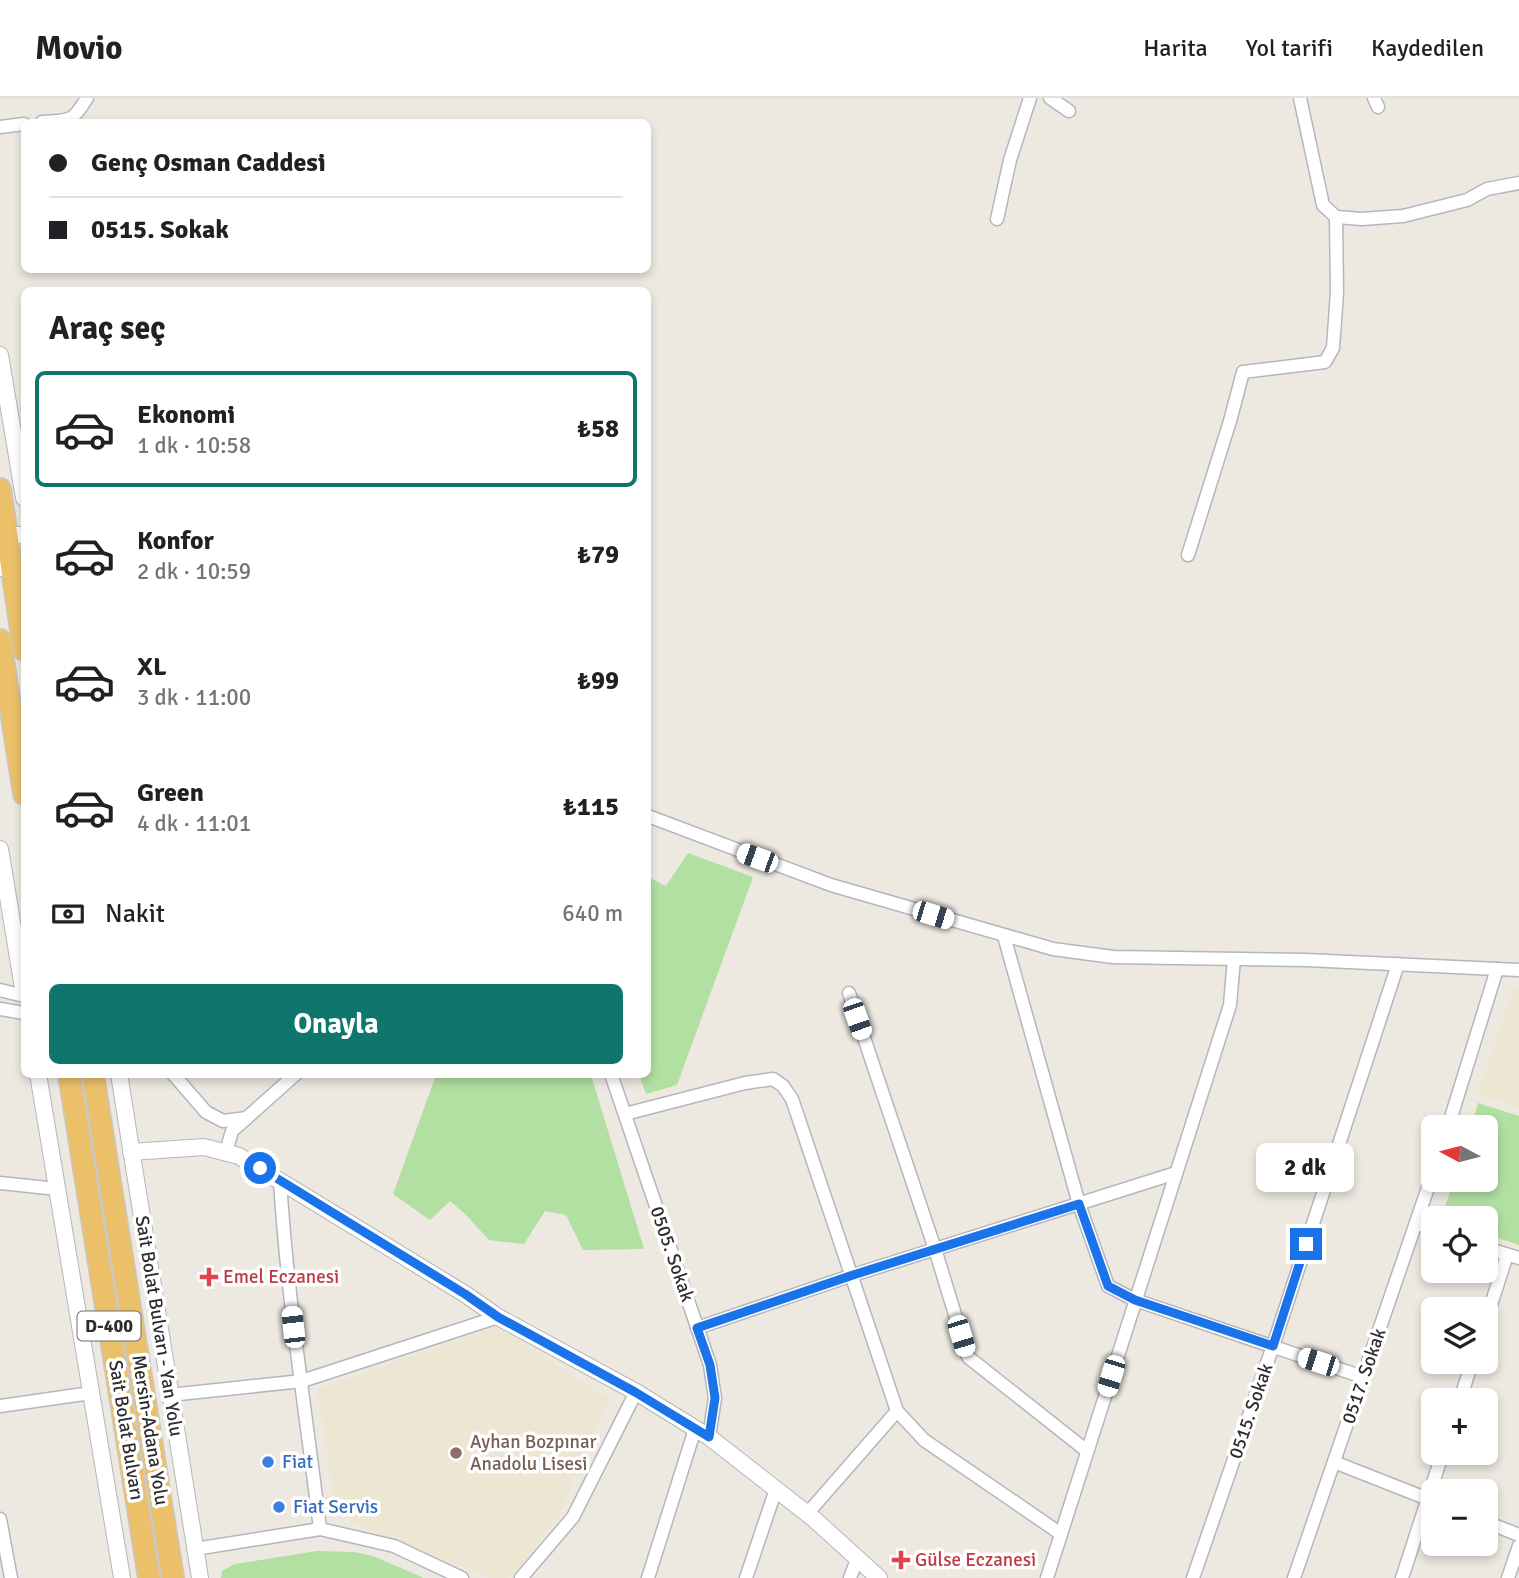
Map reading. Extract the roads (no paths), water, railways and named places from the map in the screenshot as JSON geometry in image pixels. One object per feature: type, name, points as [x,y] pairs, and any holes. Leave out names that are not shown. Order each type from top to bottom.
[{"type":"highway","points":[[0,489],[11,535],[12,568],[21,630]]},
{"type":"highway","points":[[0,640],[21,775]]},
{"type":"highway","name":"Sait Bolat Bulvarı","points":[[70,1078],[149,1578]]},
{"type":"highway","name":"Mersin-Adana Yolu","points":[[94,1078],[173,1578]]},
{"type":"street","points":[[71,119],[77,115],[87,98]]},
{"type":"street","points":[[997,219],[1010,160],[1030,98]]},
{"type":"street","points":[[1050,98],[1069,111]]},
{"type":"street","points":[[1300,98],[1323,205],[1336,217],[1362,219],[1403,216],[1467,200],[1487,190],[1519,183]]},
{"type":"street","points":[[0,127],[21,124]]},
{"type":"street","points":[[1188,555],[1243,372],[1325,362],[1333,348],[1337,292],[1336,217]]},
{"type":"street","points":[[0,355],[21,480]]},
{"type":"street","points":[[651,817],[831,885],[1053,949],[1113,957],[1398,964],[1519,970]]},
{"type":"street","points":[[0,849],[5,904],[21,981]]},
{"type":"street","points":[[1004,936],[1079,1204],[1108,1286],[1135,1300],[1363,1377]]},
{"type":"street","points":[[1047,1578],[1230,1005],[1234,959]]},
{"type":"street","name":"0515. Sokak","points":[[1193,1578],[1273,1346],[1398,964]]},
{"type":"street","points":[[1452,1115],[1497,969]]},
{"type":"street","points":[[0,990],[21,994]]},
{"type":"street","points":[[849,993],[935,1249],[968,1357],[1087,1451]]},
{"type":"street","points":[[0,1009],[21,1012]]},
{"type":"street","points":[[39,1078],[122,1578]]},
{"type":"street","name":"Sait Bolat Bulvarı - Yan Yolu","points":[[120,1078],[200,1578]]},
{"type":"street","points":[[176,1078],[206,1112],[223,1121],[247,1118]]},
{"type":"street","points":[[226,1152],[232,1131],[292,1078]]},
{"type":"street","name":"0505. Sokak","points":[[612,1078],[710,1365],[715,1398],[648,1578]]},
{"type":"street","points":[[625,1114],[745,1083],[773,1079],[783,1086],[792,1099],[897,1411],[925,1440],[1061,1534]]},
{"type":"street","points":[[131,1152],[204,1147],[239,1156],[454,1287],[498,1317],[635,1392],[702,1433],[807,1514],[879,1578]]},
{"type":"street","points":[[697,1328],[853,1275],[1176,1173]]},
{"type":"street","points":[[280,1180],[286,1262],[320,1529]]},
{"type":"street","points":[[0,1183],[57,1189]]},
{"type":"street","name":"0517. Sokak","points":[[1294,1578],[1428,1192]]},
{"type":"street","points":[[1496,1297],[1513,1257]]},
{"type":"street","points":[[170,1395],[302,1381],[498,1317]]},
{"type":"street","points":[[521,1578],[573,1517],[635,1392]]},
{"type":"street","points":[[0,1406],[91,1393]]},
{"type":"street","points":[[807,1514],[897,1411]]},
{"type":"street","points":[[1334,1462],[1421,1496]]},
{"type":"street","points":[[746,1578],[776,1489]]},
{"type":"street","points":[[0,1519],[3,1549],[11,1578]]},
{"type":"street","points":[[1402,1578],[1421,1525]]},
{"type":"street","points":[[1498,1527],[1519,1535]]},
{"type":"street","points":[[195,1549],[320,1529],[394,1546],[462,1578]]},
{"type":"street","points":[[1508,1578],[1519,1546]]},
{"type":"street","points":[[850,1578],[857,1559]]},
{"type":"place","name":"Emel Eczanesi","points":[[209,1277]]},
{"type":"place","name":"Ayhan Bozpınar Anadolu Lisesi","points":[[456,1453]]},
{"type":"place","name":"Fiat","points":[[268,1462]]},
{"type":"place","name":"Fiat Servis","points":[[279,1507]]},
{"type":"place","name":"Gülse Eczanesi","points":[[901,1560]]}]
